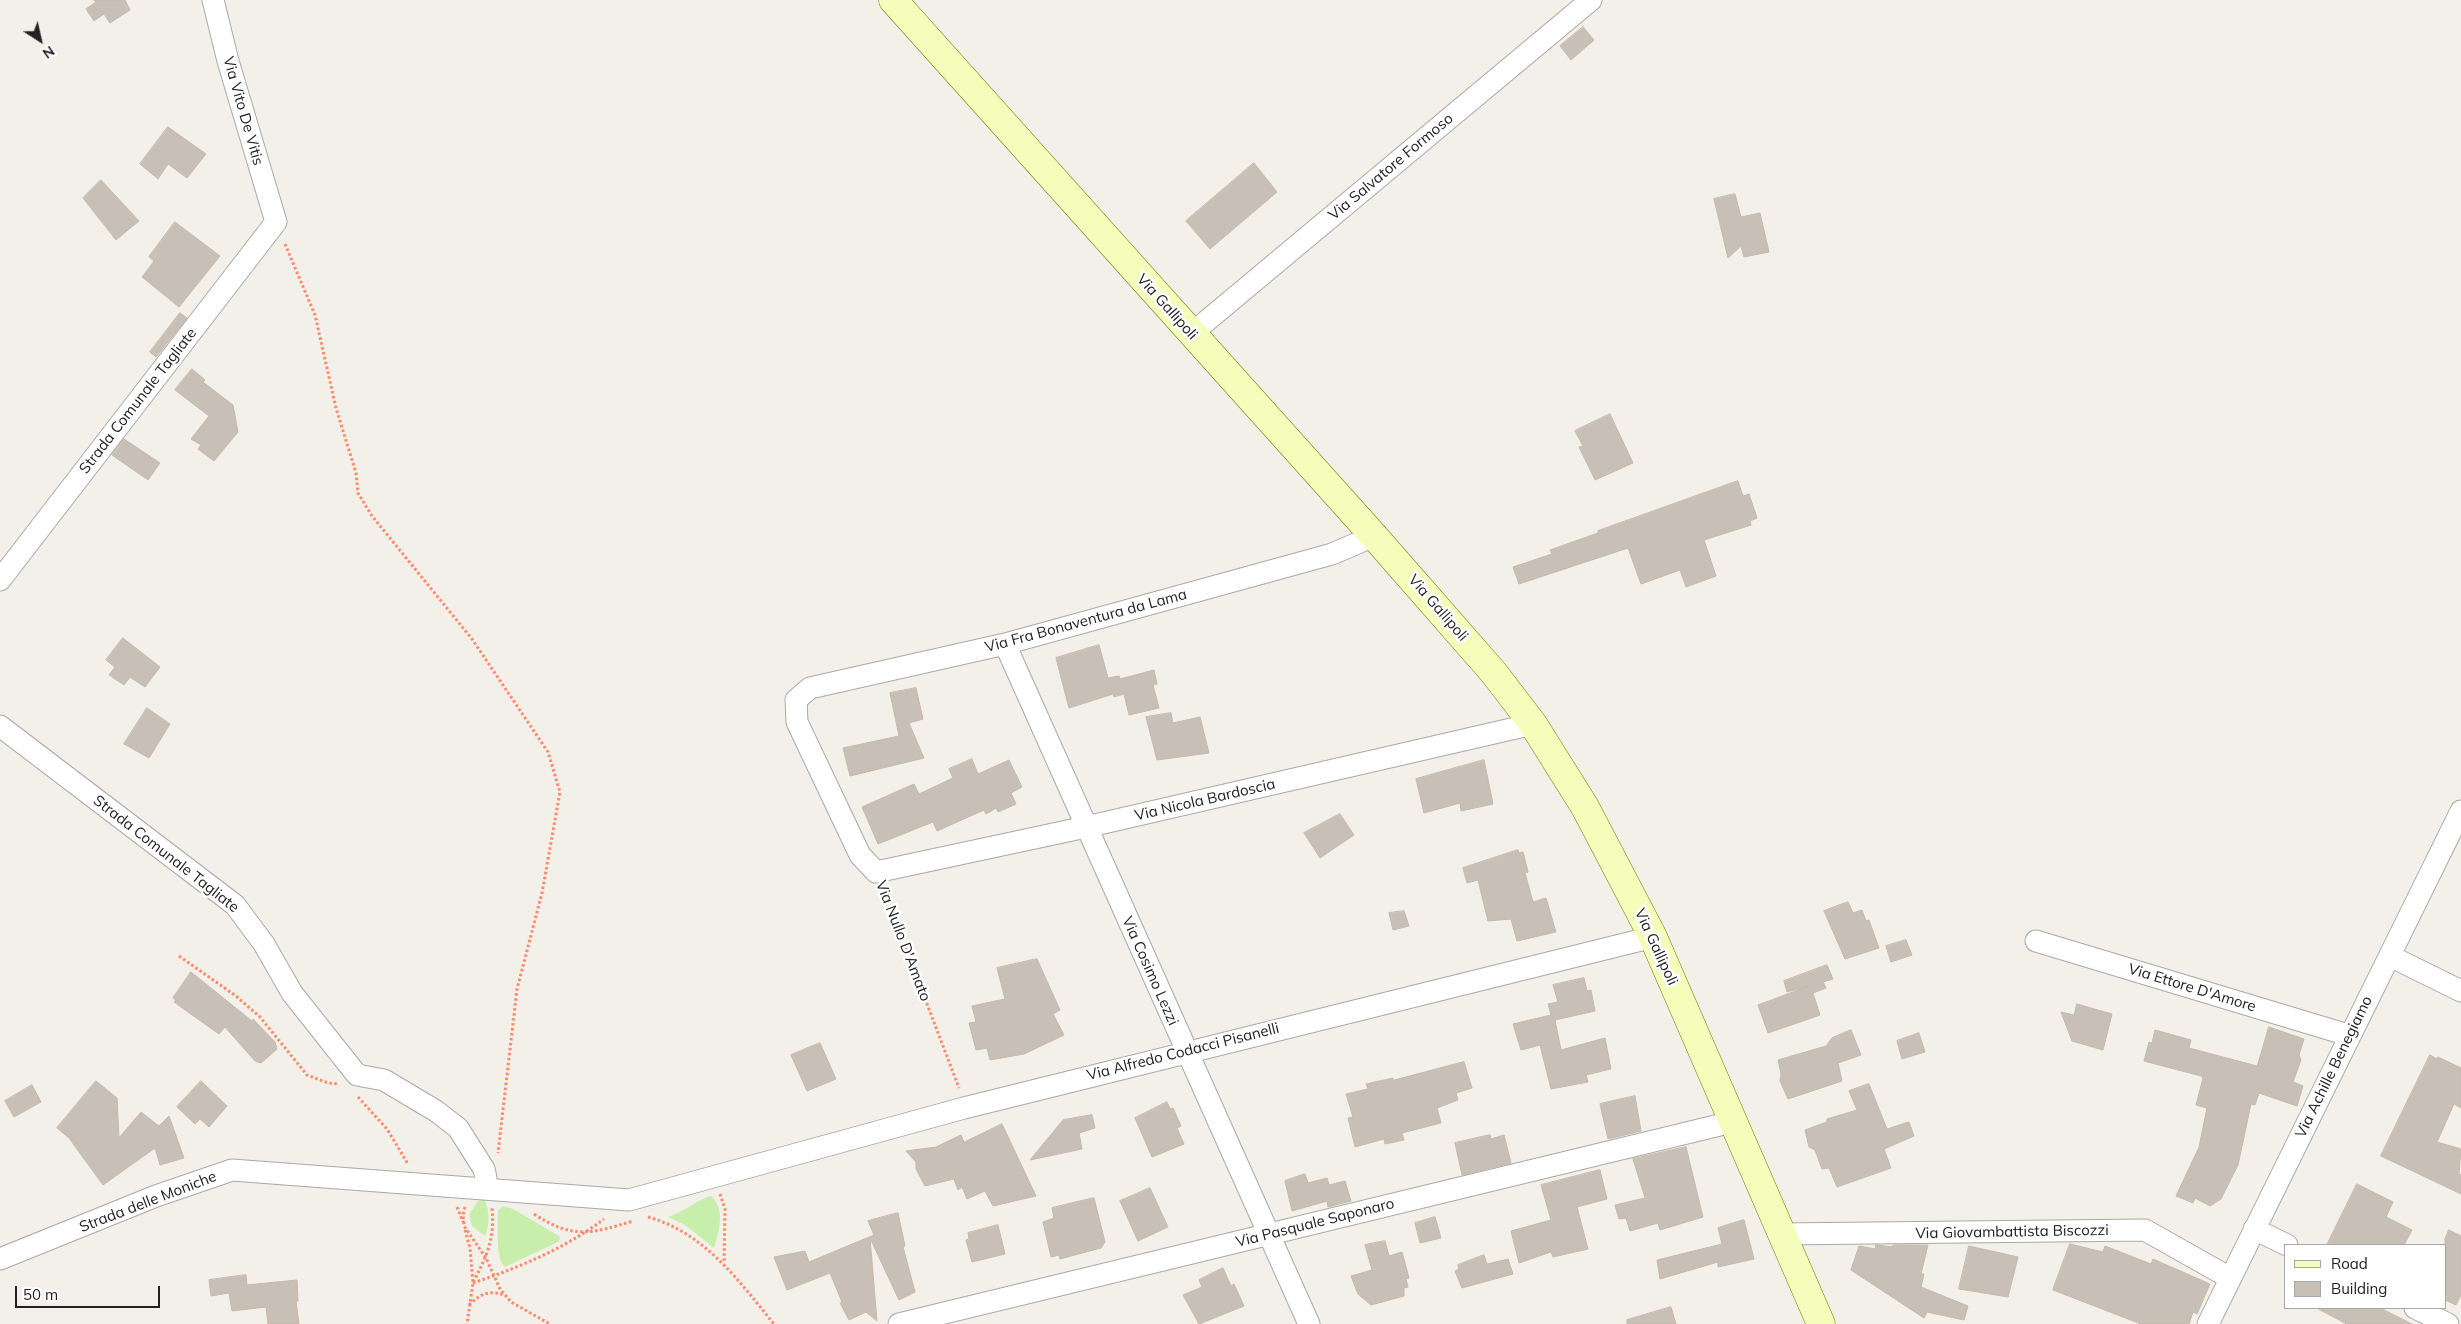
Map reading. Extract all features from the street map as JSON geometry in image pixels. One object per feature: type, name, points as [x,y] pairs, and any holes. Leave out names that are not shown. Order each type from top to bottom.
[{"type":"main road","name":"Via Gallipoli","points":[[894,0],[1191,334],[1374,536],[1494,672],[1533,724],[1585,807],[1653,936],[1732,1122],[1822,1324]]},
{"type":"street","name":"Via Vito De Vitis","points":[[213,0],[228,61],[276,222]]},
{"type":"street","name":"Via Salvatore Formoso","points":[[1191,334],[1591,0]]},
{"type":"street","name":"Strada Comunale Tagliate","points":[[0,580],[276,222]]},
{"type":"street","name":"Via Fra Bonaventura da Lama","points":[[796,700],[810,688],[1005,644],[1332,554],[1374,536]]},
{"type":"street","name":"Via Cosimo Lezzi","points":[[1005,644],[1185,1051],[1309,1324]]},
{"type":"street","name":"Via Nullo D'Amato","points":[[796,700],[796,722],[860,855],[876,872]]},
{"type":"street","name":"Via Nicola Bardoscia","points":[[876,872],[1086,827],[1533,724]]},
{"type":"street","name":"Strada Comunale Tagliate","points":[[0,726],[235,905],[264,944],[292,993],[357,1075],[384,1080],[436,1111],[458,1128],[484,1169],[486,1178],[483,1188]]},
{"type":"street","name":"Via Achille Benegiamo","points":[[2208,1324],[2348,1035],[2390,956],[2461,811]]},
{"type":"street","name":"Via Alfredo Codacci Pisanelli","points":[[629,1200],[964,1108],[1185,1051],[1653,936]]},
{"type":"street","name":"Via Ettore D'Amore","points":[[2036,941],[2348,1035]]},
{"type":"street","points":[[2390,956],[2461,991]]},
{"type":"street","name":"Via Pasquale Saponaro","points":[[899,1324],[1732,1122]]},
{"type":"street","name":"Strada delle Moniche","points":[[0,1259],[164,1192],[232,1170],[420,1184],[449,1188],[483,1188],[629,1200]]},
{"type":"street","points":[[2254,1229],[2285,1244]]},
{"type":"street","name":"Via Giovambattista Biscozzi","points":[[1781,1234],[2144,1230],[2230,1278]]},
{"type":"street","points":[[2417,1309],[2448,1324]]},
{"type":"path","points":[[276,222],[315,315],[336,408],[356,473],[358,493],[372,516],[478,647],[548,752],[560,792],[542,893],[517,989],[496,1170],[483,1188],[464,1208],[464,1226],[486,1258],[493,1276],[505,1295],[511,1302],[550,1324]]},
{"type":"path","name":"Via Nullo D'Amato","points":[[876,872],[955,1074],[964,1108]]},
{"type":"path","points":[[179,956],[236,996],[260,1017],[307,1075],[328,1083],[346,1083]]},
{"type":"path","points":[[352,1090],[386,1130],[420,1184]]},
{"type":"path","points":[[715,1176],[725,1209],[724,1263]]},
{"type":"path","points":[[449,1188],[464,1226],[470,1248],[473,1283]]},
{"type":"path","points":[[467,1324],[468,1306],[473,1283],[486,1258],[494,1226],[492,1205],[483,1188]]},
{"type":"path","points":[[473,1283],[522,1266],[577,1239],[629,1200],[648,1216],[675,1226],[700,1242],[724,1263],[774,1324]]},
{"type":"path","points":[[468,1306],[485,1293],[493,1292],[505,1295]]},
{"type":"green space","points":[[711,1196],[716,1202],[720,1214],[714,1248],[685,1225],[668,1217]]},
{"type":"green space","points":[[484,1199],[489,1217],[485,1236],[472,1226],[469,1215],[477,1202]]},
{"type":"green space","points":[[503,1206],[513,1209],[559,1236],[560,1239],[558,1242],[505,1267],[498,1249],[498,1210]]},
{"type":"building","points":[[94,0],[125,0],[130,10],[110,23],[104,14],[94,21],[86,9],[96,2]]},
{"type":"building","points":[[1583,27],[1594,40],[1571,60],[1560,46]]},
{"type":"building","points":[[168,127],[206,154],[187,178],[168,164],[158,179],[140,164]]},
{"type":"building","points":[[1254,163],[1277,192],[1210,249],[1186,221]]},
{"type":"building","points":[[101,180],[139,221],[116,240],[83,198]]},
{"type":"building","points":[[1735,194],[1741,217],[1760,213],[1769,252],[1744,257],[1741,246],[1728,258],[1714,199]]},
{"type":"building","points":[[175,222],[220,256],[179,307],[142,277],[154,261],[149,257]]},
{"type":"building","points":[[180,313],[187,318],[156,357],[150,352]]},
{"type":"building","points":[[192,369],[205,380],[203,382],[233,405],[238,432],[214,461],[198,449],[201,445],[191,439],[209,416],[175,390]]},
{"type":"building","points":[[1610,414],[1633,463],[1595,480],[1579,447],[1583,446],[1575,431]]},
{"type":"building","points":[[124,439],[160,463],[148,480],[112,455]]},
{"type":"building","points":[[1738,481],[1743,496],[1749,494],[1757,518],[1750,521],[1751,525],[1704,540],[1716,576],[1686,587],[1680,570],[1641,584],[1628,548],[1519,584],[1513,567],[1552,554],[1550,550],[1598,533],[1598,531]]},
{"type":"building","points":[[123,638],[160,667],[145,687],[130,677],[124,685],[109,675],[115,667],[106,660]]},
{"type":"building","points":[[1099,645],[1108,678],[1119,676],[1120,679],[1154,670],[1157,684],[1153,685],[1159,708],[1129,715],[1124,694],[1114,697],[1113,694],[1069,708],[1056,658]]},
{"type":"building","points":[[916,688],[923,719],[909,723],[924,758],[850,776],[843,748],[899,736],[890,693]]},
{"type":"building","points":[[147,708],[170,724],[149,758],[124,744]]},
{"type":"building","points":[[1171,713],[1173,723],[1200,717],[1209,753],[1157,760],[1146,717]]},
{"type":"building","points":[[972,759],[978,774],[1009,760],[1022,787],[1011,793],[1016,804],[998,812],[996,808],[986,814],[984,810],[937,831],[933,822],[878,844],[862,807],[914,784],[919,794],[953,778],[949,769]]},
{"type":"building","points":[[1484,760],[1493,804],[1461,811],[1460,803],[1424,813],[1416,779]]},
{"type":"building","points":[[1340,814],[1354,835],[1320,858],[1304,833]]},
{"type":"building","points":[[1518,850],[1519,853],[1523,852],[1528,872],[1525,873],[1533,902],[1546,898],[1556,932],[1517,941],[1511,919],[1488,921],[1478,880],[1467,883],[1463,868]]},
{"type":"building","points":[[1848,902],[1853,913],[1862,910],[1866,921],[1869,920],[1879,948],[1845,959],[1824,911]]},
{"type":"building","points":[[1404,911],[1409,926],[1393,930],[1389,913]]},
{"type":"building","points":[[1906,940],[1912,955],[1891,962],[1886,946]]},
{"type":"building","points":[[1037,959],[1060,1010],[1053,1014],[1064,1035],[1024,1054],[990,1060],[987,1048],[976,1050],[969,1023],[976,1022],[972,1006],[1005,999],[997,968]]},
{"type":"building","points":[[1827,965],[1833,979],[1823,982],[1826,988],[1813,993],[1820,1015],[1768,1033],[1758,1005],[1809,986],[1787,992],[1784,981]]},
{"type":"building","points":[[191,972],[252,1021],[253,1019],[275,1042],[277,1049],[261,1063],[255,1061],[225,1027],[219,1034],[174,1002],[176,1000],[173,998]]},
{"type":"building","points":[[1584,978],[1587,991],[1591,990],[1595,1011],[1555,1020],[1561,1050],[1605,1038],[1611,1069],[1586,1075],[1588,1082],[1551,1089],[1540,1045],[1521,1050],[1513,1024],[1551,1015],[1548,1004],[1558,1002],[1553,985]]},
{"type":"building","points":[[2077,1004],[2112,1014],[2103,1050],[2072,1041],[2061,1012],[2074,1015]]},
{"type":"building","points":[[2269,1027],[2304,1039],[2299,1055],[2301,1060],[2293,1082],[2303,1086],[2297,1106],[2259,1093],[2255,1105],[2251,1104],[2238,1165],[2221,1199],[2210,1206],[2195,1198],[2193,1203],[2176,1196],[2199,1147],[2207,1108],[2196,1105],[2203,1078],[2201,1076],[2144,1061],[2149,1042],[2152,1043],[2155,1030],[2191,1040],[2189,1048],[2257,1066]]},
{"type":"building","points":[[1851,1030],[1861,1055],[1838,1063],[1842,1081],[1788,1099],[1780,1081],[1781,1074],[1778,1060],[1826,1046],[1832,1038]]},
{"type":"building","points":[[1919,1033],[1925,1052],[1902,1059],[1897,1041]]},
{"type":"building","points":[[820,1043],[836,1079],[807,1091],[791,1055]]},
{"type":"building","points":[[2430,1055],[2461,1068],[2461,1108],[2454,1104],[2437,1142],[2461,1149],[2459,1174],[2461,1175],[2461,1194],[2381,1156]]},
{"type":"building","points":[[1464,1062],[1472,1088],[1456,1093],[1458,1100],[1437,1108],[1441,1123],[1402,1133],[1404,1140],[1385,1144],[1384,1139],[1355,1147],[1348,1118],[1353,1117],[1346,1094],[1368,1089],[1366,1084],[1393,1078],[1393,1080]]},
{"type":"building","points":[[96,1081],[117,1098],[119,1138],[141,1112],[159,1126],[169,1116],[184,1158],[160,1165],[155,1148],[103,1185],[69,1138],[57,1128]]},
{"type":"building","points":[[201,1081],[227,1106],[209,1127],[200,1119],[195,1124],[177,1107]]},
{"type":"building","points":[[1869,1084],[1887,1129],[1909,1122],[1914,1136],[1884,1149],[1891,1168],[1837,1187],[1829,1168],[1822,1169],[1815,1150],[1809,1147],[1805,1130],[1827,1122],[1827,1119],[1857,1110],[1849,1091]]},
{"type":"building","points":[[32,1085],[41,1102],[14,1117],[5,1101]]},
{"type":"building","points":[[1635,1096],[1641,1131],[1608,1139],[1600,1104]]},
{"type":"building","points":[[1167,1102],[1170,1109],[1173,1108],[1181,1126],[1177,1128],[1184,1144],[1152,1157],[1135,1118]]},
{"type":"building","points":[[1092,1115],[1095,1128],[1079,1133],[1082,1149],[1030,1160],[1063,1120]]},
{"type":"building","points":[[1002,1124],[1036,1196],[993,1206],[985,1191],[967,1199],[962,1187],[958,1190],[954,1179],[925,1186],[916,1169],[916,1162],[906,1151],[936,1147],[961,1135],[964,1142]]},
{"type":"building","points":[[1490,1135],[1491,1139],[1504,1135],[1511,1163],[1462,1175],[1455,1143]]},
{"type":"building","points":[[1686,1147],[1703,1217],[1660,1230],[1658,1223],[1630,1231],[1626,1218],[1619,1219],[1615,1205],[1645,1198],[1633,1159]]},
{"type":"building","points":[[1600,1170],[1607,1199],[1577,1207],[1588,1249],[1553,1257],[1551,1252],[1519,1263],[1511,1231],[1551,1220],[1541,1185]]},
{"type":"building","points":[[1305,1174],[1308,1183],[1327,1178],[1329,1185],[1345,1181],[1351,1201],[1328,1207],[1327,1201],[1292,1211],[1285,1181]]},
{"type":"building","points":[[2357,1184],[2393,1202],[2386,1217],[2412,1230],[2405,1244],[2327,1244]]},
{"type":"building","points":[[1150,1188],[1168,1227],[1138,1241],[1120,1201]]},
{"type":"building","points":[[1094,1198],[1105,1242],[1101,1248],[1060,1259],[1059,1255],[1051,1257],[1043,1222],[1054,1218],[1052,1208]]},
{"type":"building","points":[[898,1213],[905,1246],[903,1247],[915,1292],[899,1300],[870,1238],[877,1321],[866,1312],[849,1320],[840,1303],[842,1302],[830,1273],[787,1290],[774,1257],[805,1251],[809,1262],[874,1235],[868,1221]]},
{"type":"building","points":[[1435,1217],[1441,1238],[1420,1243],[1415,1223]]},
{"type":"building","points":[[1744,1220],[1754,1259],[1718,1267],[1718,1262],[1660,1279],[1657,1260],[1722,1244],[1718,1228]]},
{"type":"building","points":[[998,1225],[1005,1254],[972,1262],[966,1240],[969,1239],[968,1233]]},
{"type":"building","points":[[2449,1230],[2461,1236],[2461,1295],[2456,1305],[2446,1300],[2445,1239]]},
{"type":"building","points":[[1385,1241],[1389,1256],[1402,1252],[1409,1278],[1406,1279],[1408,1287],[1404,1288],[1404,1296],[1371,1305],[1358,1294],[1351,1276],[1372,1270],[1365,1245]]},
{"type":"building","points":[[2070,1244],[2103,1252],[2105,1246],[2151,1264],[2153,1259],[2210,1284],[2197,1314],[2193,1312],[2189,1324],[2141,1324],[2053,1290]]},
{"type":"building","points":[[1876,1245],[1893,1247],[1893,1245],[1928,1245],[1921,1274],[1924,1274],[1921,1287],[1968,1306],[1964,1320],[1927,1312],[1924,1318],[1851,1270],[1859,1246],[1875,1249]]},
{"type":"building","points":[[1969,1246],[2018,1257],[2008,1297],[1959,1289]]},
{"type":"building","points":[[1484,1255],[1487,1264],[1508,1259],[1513,1274],[1462,1288],[1455,1271],[1459,1269],[1458,1265]]},
{"type":"building","points":[[1223,1268],[1231,1286],[1234,1284],[1244,1306],[1199,1324],[1183,1295],[1202,1287],[1199,1280]]},
{"type":"building","points":[[246,1275],[247,1285],[297,1280],[298,1301],[296,1301],[299,1324],[268,1324],[266,1307],[232,1311],[229,1293],[211,1296],[209,1280]]},
{"type":"building","points":[[1671,1307],[1676,1324],[1627,1324],[1627,1320]]},
{"type":"building","points":[[2319,1309],[2382,1309],[2412,1324],[2347,1324]]}]
